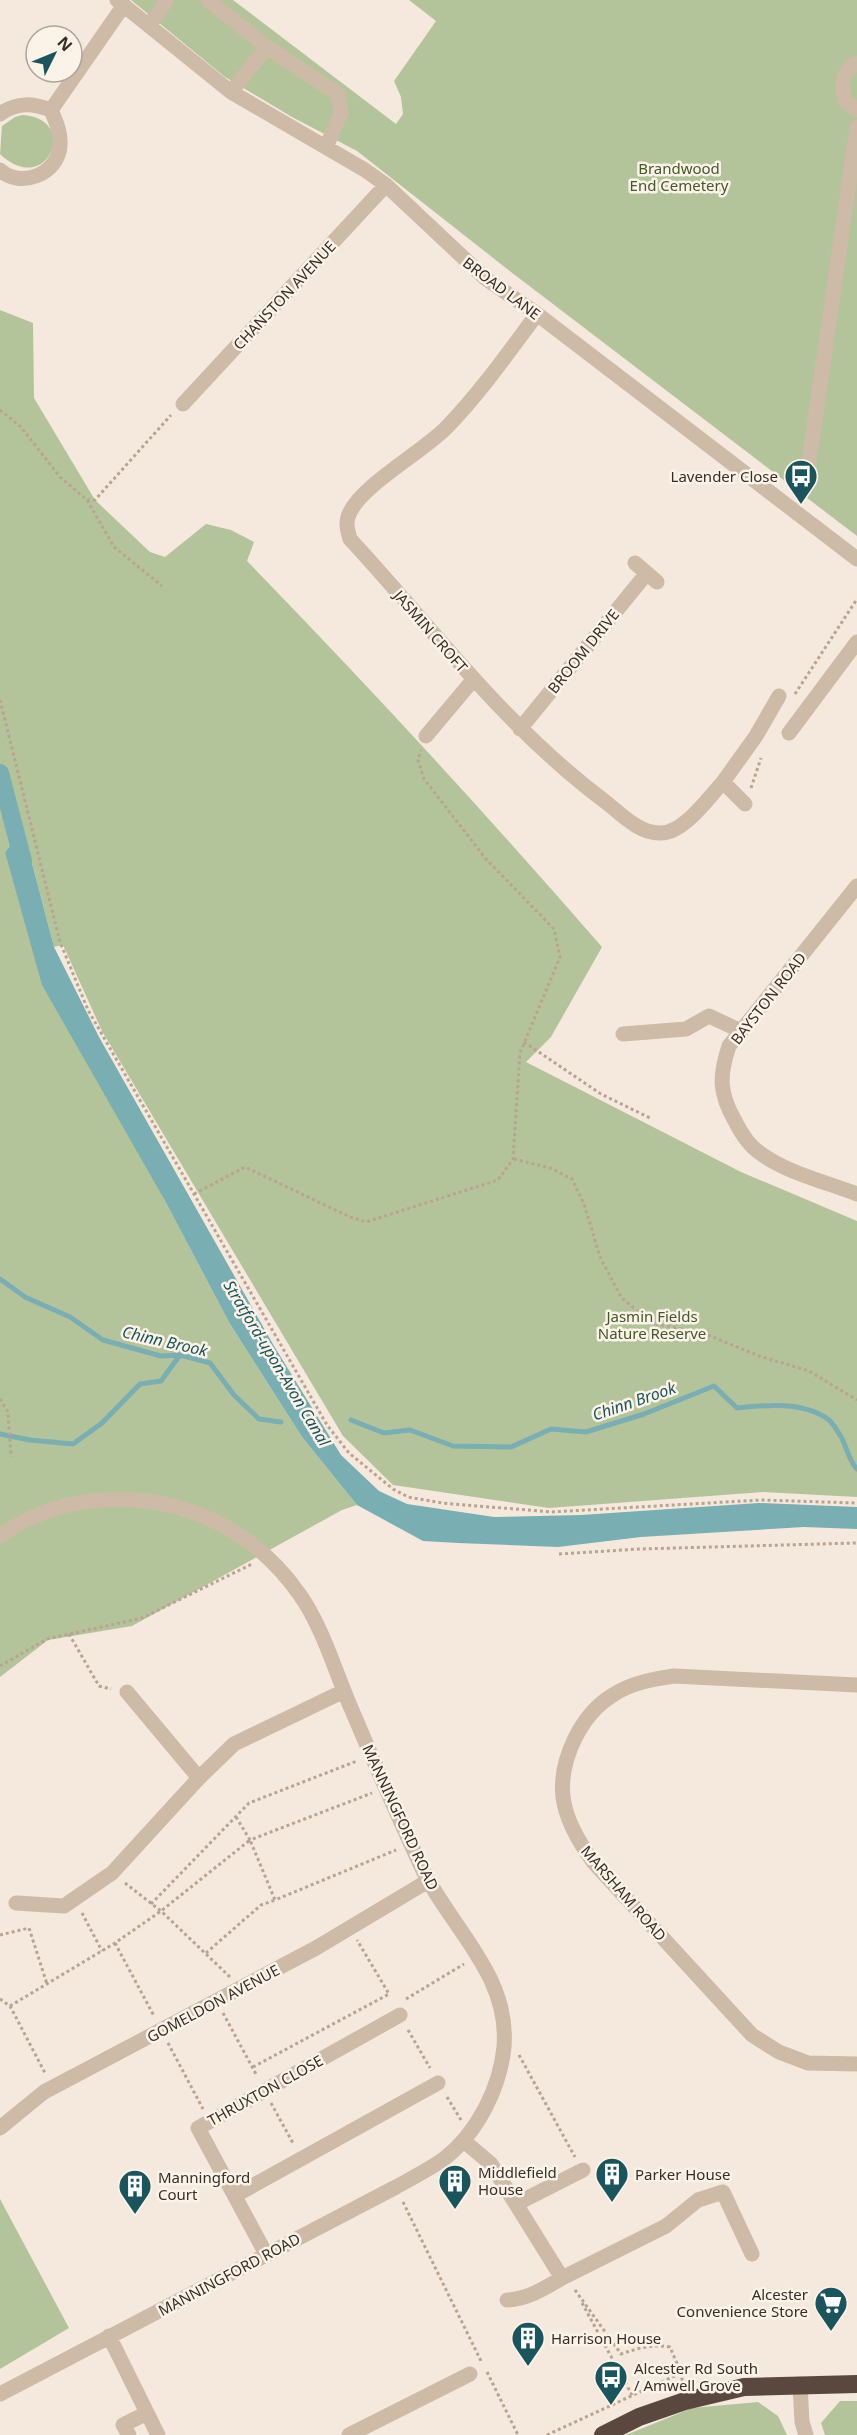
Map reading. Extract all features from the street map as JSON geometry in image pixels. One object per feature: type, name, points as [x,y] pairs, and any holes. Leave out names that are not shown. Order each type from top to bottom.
[{"type":"highway","points":[[603,2435],[639,2417],[685,2401],[744,2387],[853,2381]]},
{"type":"street","points":[[149,25],[166,0]]},
{"type":"street","points":[[208,0],[267,46],[338,94],[341,113],[326,147]]},
{"type":"street","points":[[51,110],[121,2]]},
{"type":"street","name":"BROAD LANE","points":[[121,2],[231,92],[365,170],[386,186],[485,278],[537,315],[857,559]]},
{"type":"street","points":[[231,92],[267,46]]},
{"type":"street","points":[[857,63],[847,70],[841,84],[845,101],[857,110]]},
{"type":"street","points":[[0,114],[15,105],[35,105],[51,110],[59,127],[60,147],[56,159],[47,171],[32,178],[16,179],[0,170]]},
{"type":"street","points":[[809,462],[857,127]]},
{"type":"street","name":"CHANSTON AVENUE","points":[[183,405],[386,186]]},
{"type":"street","name":"JASMIN CROFT","points":[[537,315],[490,378],[445,430],[369,490],[350,512],[346,526],[350,539],[473,680],[520,729],[578,782],[639,828],[662,833],[678,827],[698,811],[723,782],[756,736],[780,696]]},
{"type":"street","name":"BROOM DRIVE","points":[[520,729],[647,572]]},
{"type":"street","points":[[789,733],[857,642]]},
{"type":"street","points":[[426,736],[473,680]]},
{"type":"street","points":[[723,782],[745,804]]},
{"type":"street","name":"BAYSTON ROAD","points":[[857,886],[729,1046],[723,1064],[722,1082],[724,1103],[745,1138],[759,1152],[778,1163],[857,1194]]},
{"type":"street","points":[[623,1034],[686,1029],[709,1016],[741,1031]]},
{"type":"street","name":"MANNINGFORD ROAD","points":[[0,1536],[40,1513],[75,1502],[111,1498],[176,1505],[198,1512],[238,1534],[267,1557],[301,1595],[322,1636],[385,1788],[428,1881],[479,1955],[501,2004],[504,2019],[504,2048],[499,2075],[485,2108],[466,2137],[443,2159],[396,2187],[0,2394]]},
{"type":"street","name":"MARSHAM ROAD","points":[[857,1685],[674,1676],[646,1680],[614,1694],[599,1705],[584,1723],[572,1745],[566,1769],[563,1797],[580,1844],[594,1863],[752,2035],[779,2052],[808,2063],[857,2064]]},
{"type":"street","points":[[16,1903],[64,1906],[112,1873],[199,1778],[234,1744],[344,1691]]},
{"type":"street","points":[[127,1692],[199,1778]]},
{"type":"street","name":"GOMELDON AVENUE","points":[[0,2128],[52,2087],[242,1988],[350,1928],[428,1881]]},
{"type":"street","name":"THRUXTON CLOSE","points":[[266,2254],[198,2128],[266,2090],[398,2010]]},
{"type":"street","points":[[236,2195],[438,2083]]},
{"type":"street","points":[[466,2137],[491,2164],[562,2278]]},
{"type":"street","points":[[516,2204],[583,2170]]},
{"type":"street","points":[[507,2300],[518,2300],[534,2294],[666,2226],[698,2200],[723,2192],[752,2254]]},
{"type":"street","points":[[109,2336],[158,2435]]},
{"type":"street","points":[[349,2435],[470,2374]]},
{"type":"street","points":[[800,2385],[802,2422],[806,2435]]},
{"type":"street","points":[[129,2435],[123,2425],[147,2413]]},
{"type":"path","points":[[87,500],[95,500],[168,418],[183,405]]},
{"type":"path","points":[[0,410],[21,427],[60,477],[87,500],[114,547],[162,586]]},
{"type":"path","points":[[786,505],[809,462]]},
{"type":"path","points":[[0,700],[46,890],[60,942],[72,973],[96,1024],[194,1194],[336,1438],[349,1453],[379,1480],[408,1497],[441,1503],[551,1512],[760,1500],[857,1503]]},
{"type":"path","points":[[194,1194],[245,1167],[350,1217],[366,1222],[498,1180],[513,1159],[520,1053],[560,957],[554,929],[486,859],[424,779],[418,760],[426,736]]},
{"type":"path","points":[[524,1042],[601,1094],[650,1118]]},
{"type":"path","points":[[513,1159],[550,1168],[572,1179],[584,1204],[600,1257],[621,1297],[651,1323],[702,1333],[759,1356],[809,1371],[857,1400]]},
{"type":"path","points":[[0,1399],[8,1412],[11,1457]]},
{"type":"path","points":[[559,1554],[639,1549],[857,1543]]},
{"type":"path","points":[[0,1666],[47,1639],[142,1618],[267,1557]]},
{"type":"path","points":[[69,1634],[99,1686],[127,1692]]},
{"type":"path","points":[[151,1904],[249,1803],[371,1755]]},
{"type":"path","points":[[10,2006],[115,1943],[161,1911],[250,1840],[385,1788]]},
{"type":"path","points":[[236,1817],[250,1840],[275,1900]]},
{"type":"path","points":[[205,1953],[261,1905],[411,1844]]},
{"type":"path","points":[[112,1873],[161,1911],[242,1988]]},
{"type":"path","points":[[75,1898],[102,1951]]},
{"type":"path","points":[[350,1928],[398,2010],[466,2137]]},
{"type":"path","points":[[0,1935],[28,1929],[47,1985]]},
{"type":"path","points":[[115,1943],[209,2121]]},
{"type":"path","points":[[398,2010],[479,1955]]},
{"type":"path","points":[[253,2067],[389,1994]]},
{"type":"path","points":[[0,1999],[10,2006],[52,2087]]},
{"type":"path","points":[[216,2001],[302,2159]]},
{"type":"path","points":[[504,2048],[521,2056],[562,2136],[583,2170]]},
{"type":"path","points":[[396,2187],[518,2435]]},
{"type":"path","points":[[562,2278],[575,2290],[621,2354],[642,2347],[659,2345],[670,2347],[681,2373],[685,2401]]},
{"type":"path","points":[[575,2290],[632,2395]]},
{"type":"path","points":[[547,2435],[681,2373]]},
{"type":"green space","name":"Brandwood End Cemetery","points":[[131,0],[233,0],[396,124],[403,114],[401,97],[394,81],[436,21],[409,0],[857,0],[857,536],[511,272],[357,151],[292,117],[225,77]]},
{"type":"green space","points":[[22,115],[40,119],[50,129],[53,141],[51,152],[43,162],[32,167],[17,165],[0,154],[2,126]]},
{"type":"green space","name":"Jasmin Fields Nature Reserve","points":[[0,310],[33,323],[34,398],[95,500],[150,552],[165,557],[206,524],[231,530],[254,542],[247,561],[427,751],[602,947],[551,1037],[526,1062],[741,1172],[857,1221],[857,1497],[763,1492],[549,1508],[393,1485],[343,1436],[102,1031],[63,945],[54,947],[23,829],[5,852],[164,1199],[230,1324],[302,1437],[357,1505],[342,1510],[132,1626],[48,1640],[0,1677]]},
{"type":"green space","points":[[0,2199],[69,2328],[0,2369]]},
{"type":"green space","points":[[840,2401],[857,2401],[857,2435],[825,2435],[821,2423]]},
{"type":"green space","points":[[758,2402],[778,2416],[787,2435],[626,2435],[692,2408]]},
{"type":"water","points":[[23,829],[54,947],[99,1037],[274,1346],[341,1455],[379,1491],[407,1504],[494,1517],[581,1515],[759,1503],[857,1507],[857,1529],[804,1527],[641,1537],[558,1547],[458,1543],[423,1541],[357,1505],[302,1437],[230,1324],[164,1199],[42,985],[5,852]]},
{"type":"waterway","name":"Stratford-upon-Avon Canal","points":[[0,773],[23,861]]},
{"type":"waterway","name":"Chinn Brook","points":[[0,1279],[25,1297],[70,1317],[103,1340],[161,1356],[180,1355],[210,1363],[234,1395],[259,1419],[281,1422]]},
{"type":"waterway","points":[[0,1434],[30,1440],[73,1444],[102,1423],[140,1384],[161,1381],[180,1355]]},
{"type":"waterway","name":"Chinn Brook","points":[[351,1420],[384,1433],[410,1430],[453,1446],[511,1447],[551,1429],[586,1432],[644,1414],[714,1386],[737,1408],[784,1406],[797,1407],[819,1414],[833,1425],[857,1469]]},
{"type":"place","name":"Lavender Close","points":[[801,505]]},
{"type":"place","name":"Parker House","points":[[612,2203]]},
{"type":"place","name":"Middlefield House","points":[[455,2210]]},
{"type":"place","name":"Manningford Court","points":[[135,2215]]},
{"type":"place","name":"Alcester Convenience Store","points":[[831,2332]]},
{"type":"place","name":"Harrison House","points":[[528,2367]]},
{"type":"place","name":"Alcester Rd South / Amwell Grove","points":[[611,2406]]}]
